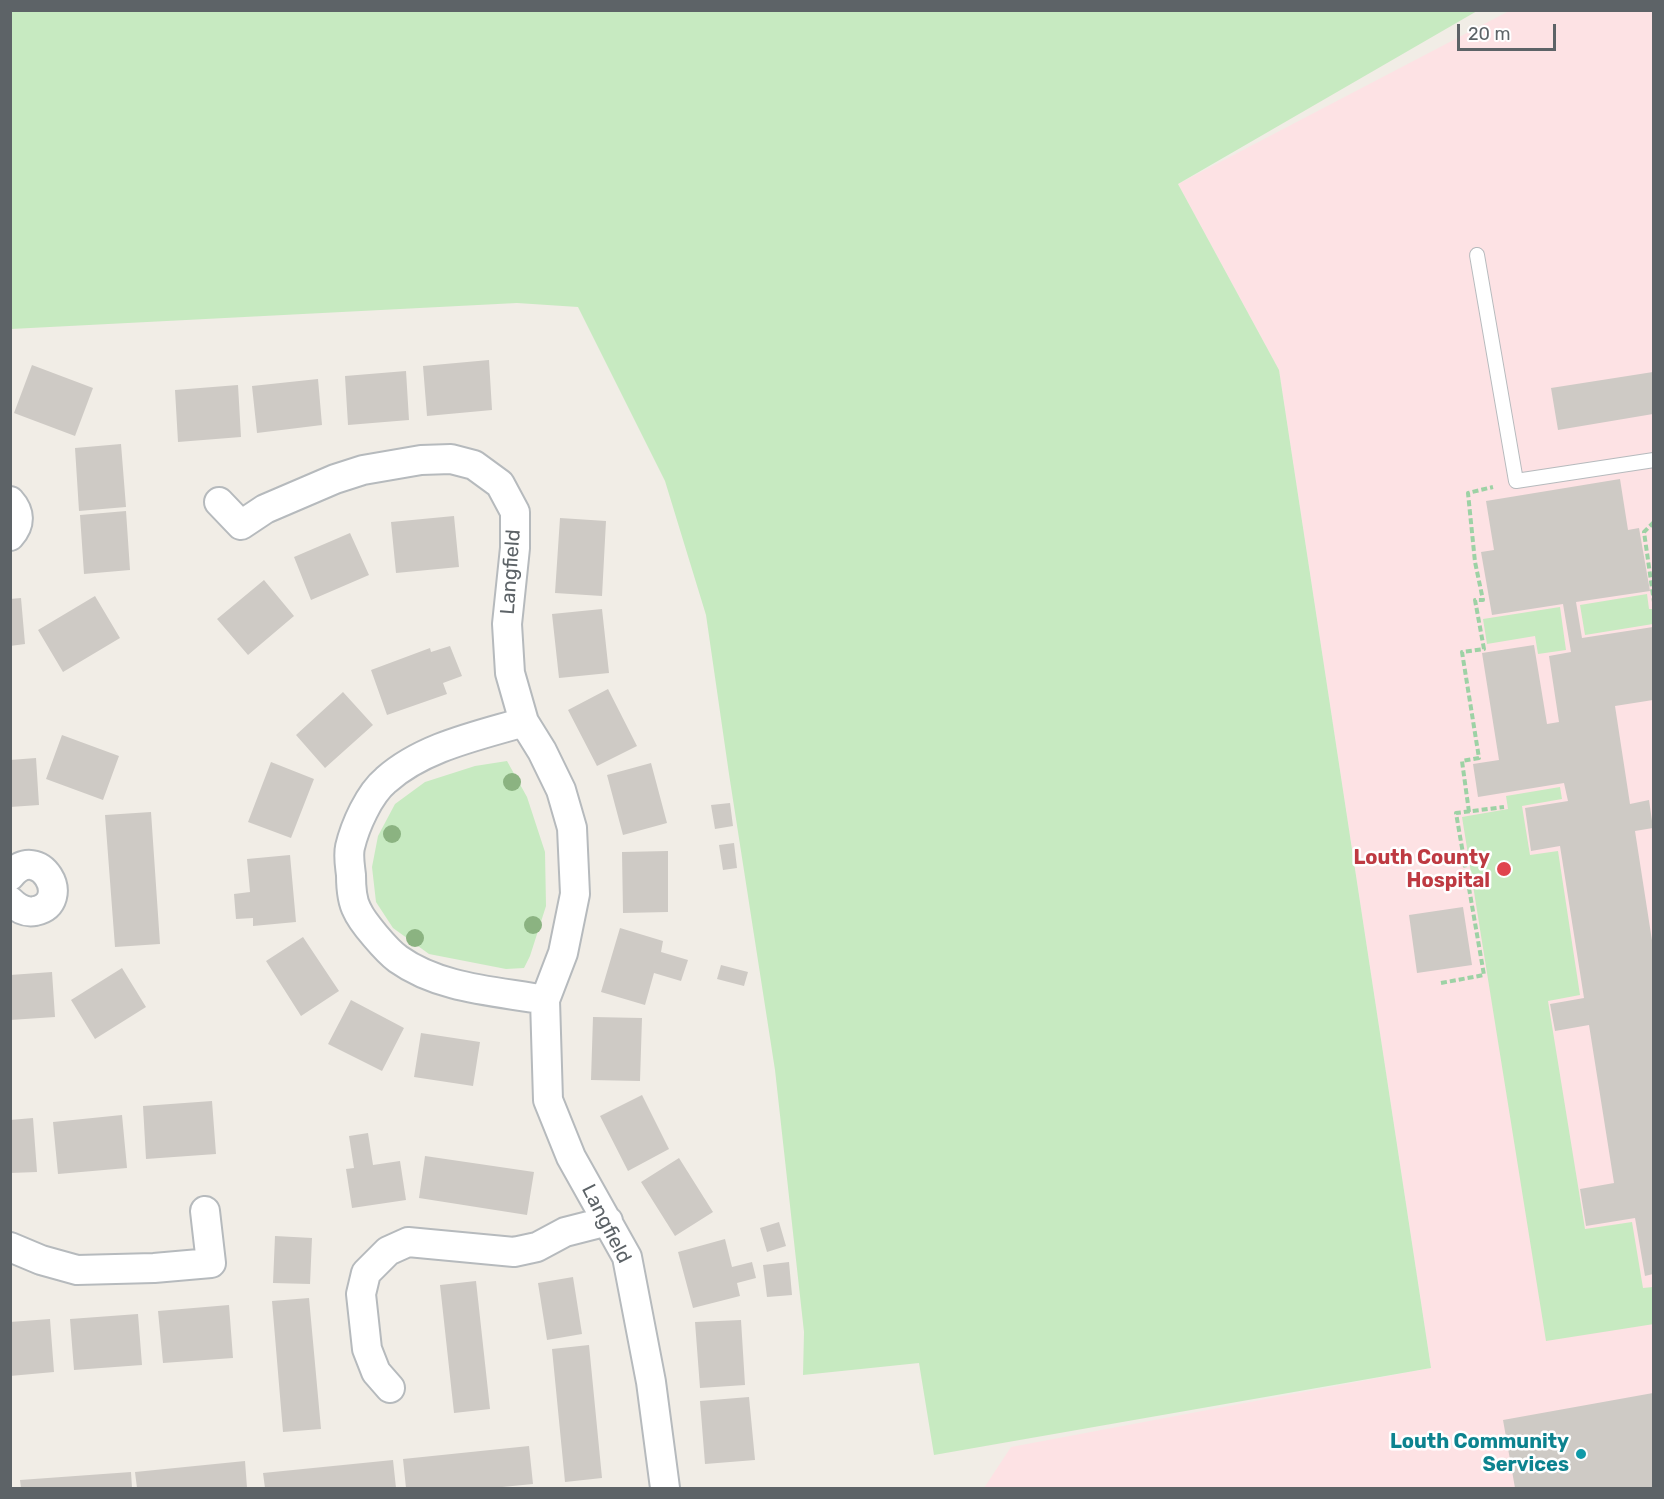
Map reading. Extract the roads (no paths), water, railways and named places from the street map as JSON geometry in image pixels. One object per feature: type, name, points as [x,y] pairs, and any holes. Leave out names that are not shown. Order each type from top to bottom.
[{"type":"street","name":"Langfield","points":[[219,502],[241,525],[266,509],[335,479],[363,470],[421,460],[451,459],[474,465],[500,484],[515,512],[515,548],[507,624],[510,673],[524,722],[561,790],[572,828],[575,894],[563,953],[546,1000],[548,1100],[571,1157],[627,1257],[651,1382],[665,1488]]},
{"type":"street","points":[[10,501],[17,509],[19,518],[17,528],[10,536]]},
{"type":"street","points":[[524,722],[454,743],[416,760],[385,780],[367,804],[350,849],[351,881],[356,910],[381,943],[397,959],[433,977],[470,987],[546,1000]]},
{"type":"street","points":[[10,876],[22,866],[33,866],[43,870],[50,878],[53,887],[49,902],[36,911],[22,910],[10,901]]},
{"type":"street","points":[[10,1247],[41,1260],[77,1270],[154,1268],[211,1263],[205,1211]]},
{"type":"street","points":[[390,1388],[376,1372],[367,1349],[361,1294],[366,1273],[388,1251],[408,1242],[514,1252],[537,1247],[564,1232],[608,1221]]},
{"type":"lane","points":[[1477,255],[1516,481],[1653,460]]},
{"type":"place","name":"Louth County Hospital","points":[[1504,869]]},
{"type":"place","name":"Louth Community Services","points":[[1581,1454]]}]
